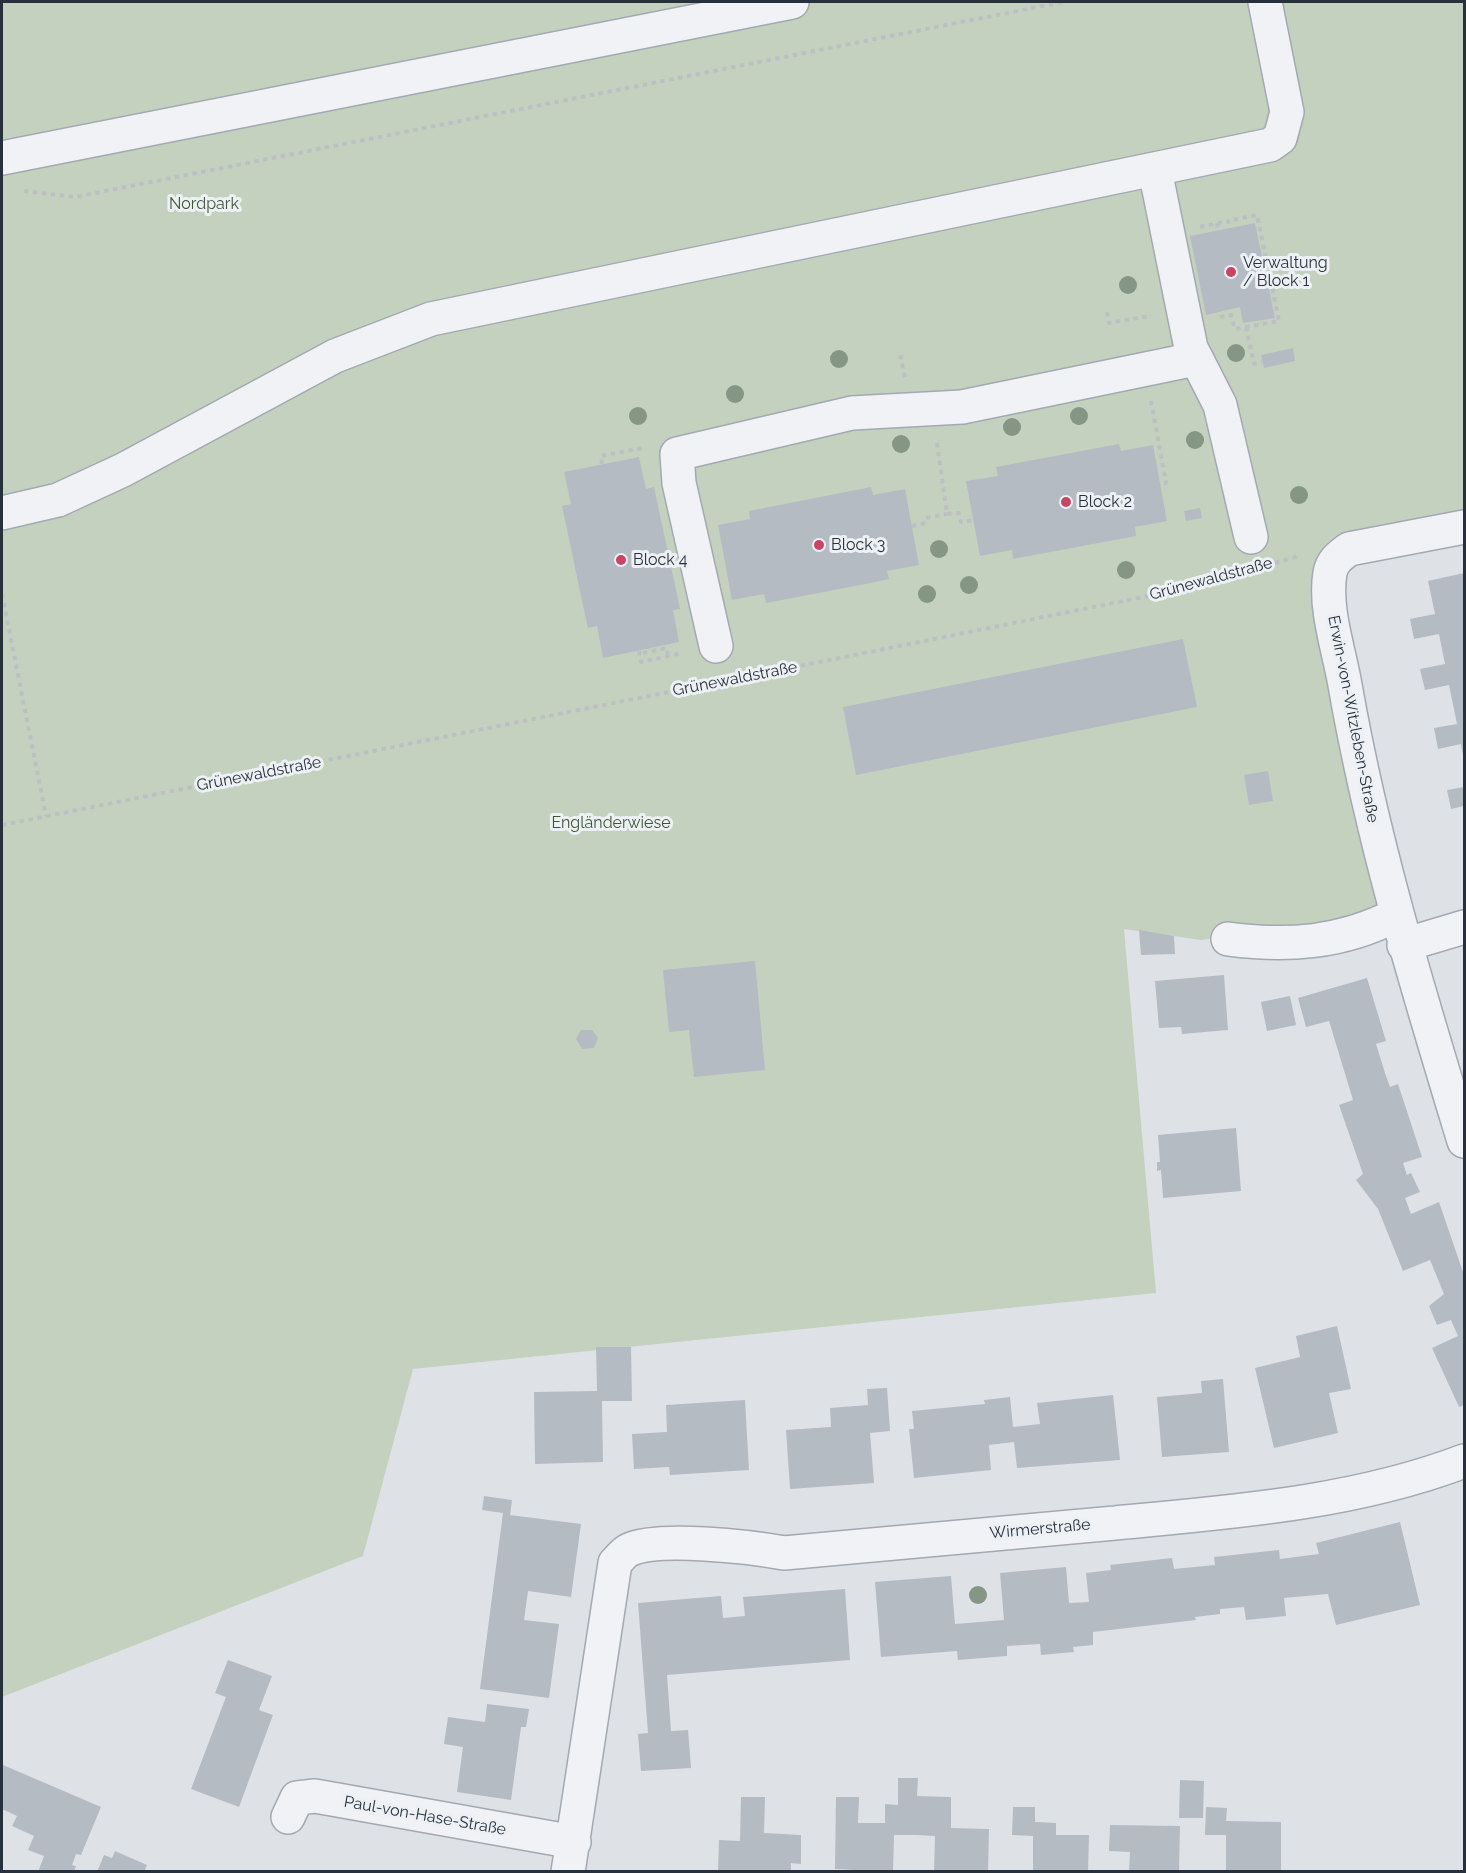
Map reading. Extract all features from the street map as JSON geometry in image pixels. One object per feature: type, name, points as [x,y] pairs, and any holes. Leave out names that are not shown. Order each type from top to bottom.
[{"type":"street","points":[[2,158],[792,2]]},
{"type":"street","points":[[2,513],[58,500],[123,470],[335,356],[431,319],[1270,145],[1280,138],[1287,112],[1265,2]]},
{"type":"street","points":[[1155,170],[1184,316],[1195,359],[1220,405],[1251,537]]},
{"type":"street","points":[[716,646],[679,483],[677,454],[852,413],[962,407],[1195,359]]},
{"type":"street","points":[[1336,559],[1349,549],[1464,527]]},
{"type":"street","name":"Erwin-von-Witzleben-Straße","points":[[1336,559],[1330,572],[1330,601],[1358,759],[1400,930],[1464,1141]]},
{"type":"street","points":[[1228,939],[1299,943],[1373,927],[1400,930],[1464,927]]},
{"type":"street","name":"Wirmerstraße","points":[[615,1563],[628,1550],[646,1545],[732,1544],[784,1553],[1235,1512],[1345,1494],[1432,1473],[1464,1461]]},
{"type":"street","name":"Paul-von-Hase-Straße","points":[[288,1817],[297,1798],[315,1796],[571,1857],[615,1563]]},
{"type":"path","points":[[22,191],[75,197],[1063,2]]},
{"type":"path","points":[[1107,312],[1109,324],[1184,316],[1231,315],[1234,329],[1278,321],[1257,215],[1228,221]]},
{"type":"path","points":[[1217,223],[1218,231]]},
{"type":"path","points":[[1246,327],[1254,364],[1262,362]]},
{"type":"path","points":[[1145,370],[1166,483],[1160,484]]},
{"type":"path","points":[[933,410],[947,514]]},
{"type":"path","points":[[602,464],[601,456],[657,445],[677,454]]},
{"type":"path","points":[[912,526],[923,524],[926,518],[947,514],[959,513],[961,522],[973,520]]},
{"type":"path","name":"Grünewaldstraße","points":[[1268,565],[1296,556],[1336,559]]},
{"type":"path","name":"Grünewaldstraße","points":[[2,825],[1176,590],[1249,571]]},
{"type":"path","points":[[2,594],[46,816]]},
{"type":"path","points":[[668,656],[667,648],[641,652],[641,662],[716,646]]},
{"type":"green space","name":"Engländerwiese","points":[[2,2],[1464,2],[1464,514],[1316,575],[1378,907],[1347,929],[1244,934],[1201,940],[1124,929],[1156,1293],[413,1369],[363,1556],[2,1697]]},
{"type":"building","name":"Verwaltung / Block 1","points":[[1255,223],[1275,318],[1243,323],[1240,307],[1206,315],[1190,236]]},
{"type":"building","points":[[1293,348],[1295,361],[1264,368],[1261,355]]},
{"type":"building","name":"Block 2","points":[[1119,444],[1121,451],[1153,445],[1167,521],[1135,527],[1136,536],[1013,559],[1012,550],[980,556],[966,481],[998,476],[996,467]]},
{"type":"building","name":"Block 4","points":[[639,457],[646,489],[654,487],[680,609],[673,610],[679,642],[603,658],[597,626],[588,628],[562,506],[571,504],[564,472]]},
{"type":"building","name":"Block 3","points":[[871,487],[873,495],[905,489],[919,565],[887,571],[889,579],[766,603],[764,594],[732,600],[718,525],[750,519],[749,511]]},
{"type":"building","points":[[1200,508],[1202,518],[1186,521],[1184,511]]},
{"type":"building","points":[[1464,573],[1463,755],[1461,744],[1438,749],[1434,728],[1457,724],[1449,685],[1425,690],[1420,669],[1445,664],[1439,634],[1414,639],[1410,619],[1435,614],[1428,581]]},
{"type":"building","points":[[1183,639],[1197,707],[856,775],[843,707]]},
{"type":"building","points":[[1268,771],[1273,801],[1249,805],[1244,775]]},
{"type":"building","points":[[1464,787],[1464,806],[1451,809],[1447,790]]},
{"type":"building","points":[[1139,930],[1174,936],[1175,954],[1141,955]]},
{"type":"building","points":[[755,961],[765,1070],[694,1077],[689,1030],[669,1032],[663,970]]},
{"type":"building","points":[[1224,975],[1228,1030],[1182,1034],[1181,1027],[1159,1028],[1155,981]]},
{"type":"building","points":[[1367,978],[1386,1041],[1376,1044],[1390,1087],[1398,1084],[1422,1157],[1403,1163],[1407,1175],[1411,1173],[1420,1192],[1405,1198],[1411,1214],[1439,1202],[1464,1275],[1464,1405],[1459,1407],[1432,1348],[1458,1336],[1451,1320],[1437,1325],[1429,1306],[1444,1294],[1430,1260],[1403,1271],[1378,1209],[1356,1180],[1363,1174],[1339,1105],[1353,1100],[1329,1021],[1306,1027],[1298,998]]},
{"type":"building","points":[[1290,996],[1296,1025],[1267,1031],[1261,1002]]},
{"type":"building","points":[[581,1030],[592,1030],[598,1038],[594,1048],[582,1049],[576,1039]]},
{"type":"building","points":[[1236,1128],[1241,1191],[1163,1198],[1161,1170],[1157,1171],[1157,1162],[1160,1162],[1158,1135]]},
{"type":"building","points":[[1337,1326],[1351,1389],[1329,1393],[1338,1433],[1274,1448],[1255,1368],[1300,1357],[1296,1336]]},
{"type":"building","points":[[596,1347],[631,1347],[632,1401],[602,1401],[603,1462],[535,1464],[534,1392],[597,1391]]},
{"type":"building","points":[[1223,1379],[1229,1452],[1162,1457],[1157,1397],[1202,1393],[1201,1381]]},
{"type":"building","points":[[887,1388],[890,1431],[870,1433],[874,1483],[790,1489],[786,1430],[831,1427],[830,1408],[868,1405],[867,1389]]},
{"type":"building","points":[[1113,1395],[1120,1460],[1017,1468],[1014,1442],[989,1445],[991,1470],[914,1478],[909,1429],[914,1429],[912,1411],[985,1404],[984,1400],[1010,1397],[1013,1427],[1040,1424],[1037,1403]]},
{"type":"building","points":[[745,1400],[749,1470],[670,1475],[669,1467],[634,1469],[632,1434],[667,1432],[666,1405]]},
{"type":"building","points":[[484,1496],[512,1500],[510,1515],[581,1524],[571,1597],[528,1591],[524,1620],[559,1624],[549,1698],[480,1689],[503,1513],[482,1510]]},
{"type":"building","points":[[1400,1522],[1420,1605],[1336,1625],[1328,1594],[1284,1598],[1286,1616],[1246,1620],[1244,1607],[1220,1609],[1220,1614],[1195,1617],[1196,1620],[1093,1632],[1093,1645],[1073,1647],[1074,1652],[1041,1655],[1040,1644],[1007,1646],[1007,1656],[958,1660],[957,1651],[881,1657],[875,1582],[951,1576],[955,1624],[1004,1620],[1000,1573],[1066,1567],[1069,1603],[1089,1602],[1086,1573],[1111,1570],[1110,1565],[1172,1558],[1174,1569],[1215,1565],[1214,1557],[1279,1550],[1280,1559],[1319,1554],[1316,1543]]},
{"type":"building","points":[[845,1589],[850,1660],[667,1675],[671,1731],[688,1730],[691,1768],[641,1771],[638,1734],[648,1733],[638,1603],[721,1596],[723,1618],[745,1616],[743,1597]]},
{"type":"building","points":[[228,1660],[272,1676],[259,1710],[273,1715],[239,1807],[191,1789],[226,1697],[215,1693]]},
{"type":"building","points":[[487,1704],[529,1709],[526,1727],[521,1727],[511,1800],[457,1792],[463,1747],[444,1744],[448,1717],[485,1722]]},
{"type":"building","points":[[3,1765],[101,1807],[81,1855],[76,1854],[72,1865],[76,1866],[74,1872],[38,1872],[44,1856],[28,1850],[34,1836],[12,1826],[17,1816],[2,1809]]},
{"type":"building","points":[[898,1778],[918,1778],[917,1796],[951,1797],[951,1828],[989,1829],[988,1872],[934,1872],[935,1836],[916,1835],[894,1835],[893,1872],[835,1869],[836,1797],[859,1797],[858,1823],[885,1823],[885,1804],[898,1805]]},
{"type":"building","points":[[1180,1780],[1204,1781],[1203,1818],[1179,1818]]},
{"type":"building","points":[[741,1797],[765,1797],[764,1833],[801,1835],[801,1864],[791,1863],[791,1872],[718,1872],[719,1840],[740,1841]]},
{"type":"building","points":[[1013,1807],[1035,1807],[1035,1822],[1056,1823],[1056,1835],[1089,1835],[1088,1872],[1033,1872],[1033,1836],[1012,1835]]},
{"type":"building","points":[[1206,1807],[1227,1808],[1226,1821],[1281,1822],[1281,1872],[1226,1872],[1226,1835],[1205,1835]]},
{"type":"building","points":[[1110,1825],[1180,1826],[1179,1872],[1129,1872],[1130,1852],[1109,1851]]},
{"type":"building","points":[[115,1851],[147,1865],[144,1872],[97,1872],[104,1855],[112,1858]]},
{"type":"place","name":"Verwaltung / Block 1","points":[[1231,272]]},
{"type":"place","name":"Block 2","points":[[1066,502]]},
{"type":"place","name":"Block 3","points":[[819,545]]},
{"type":"place","name":"Block 4","points":[[621,560]]},
{"type":"park label","name":"Nordpark","points":[[204,204]]}]
